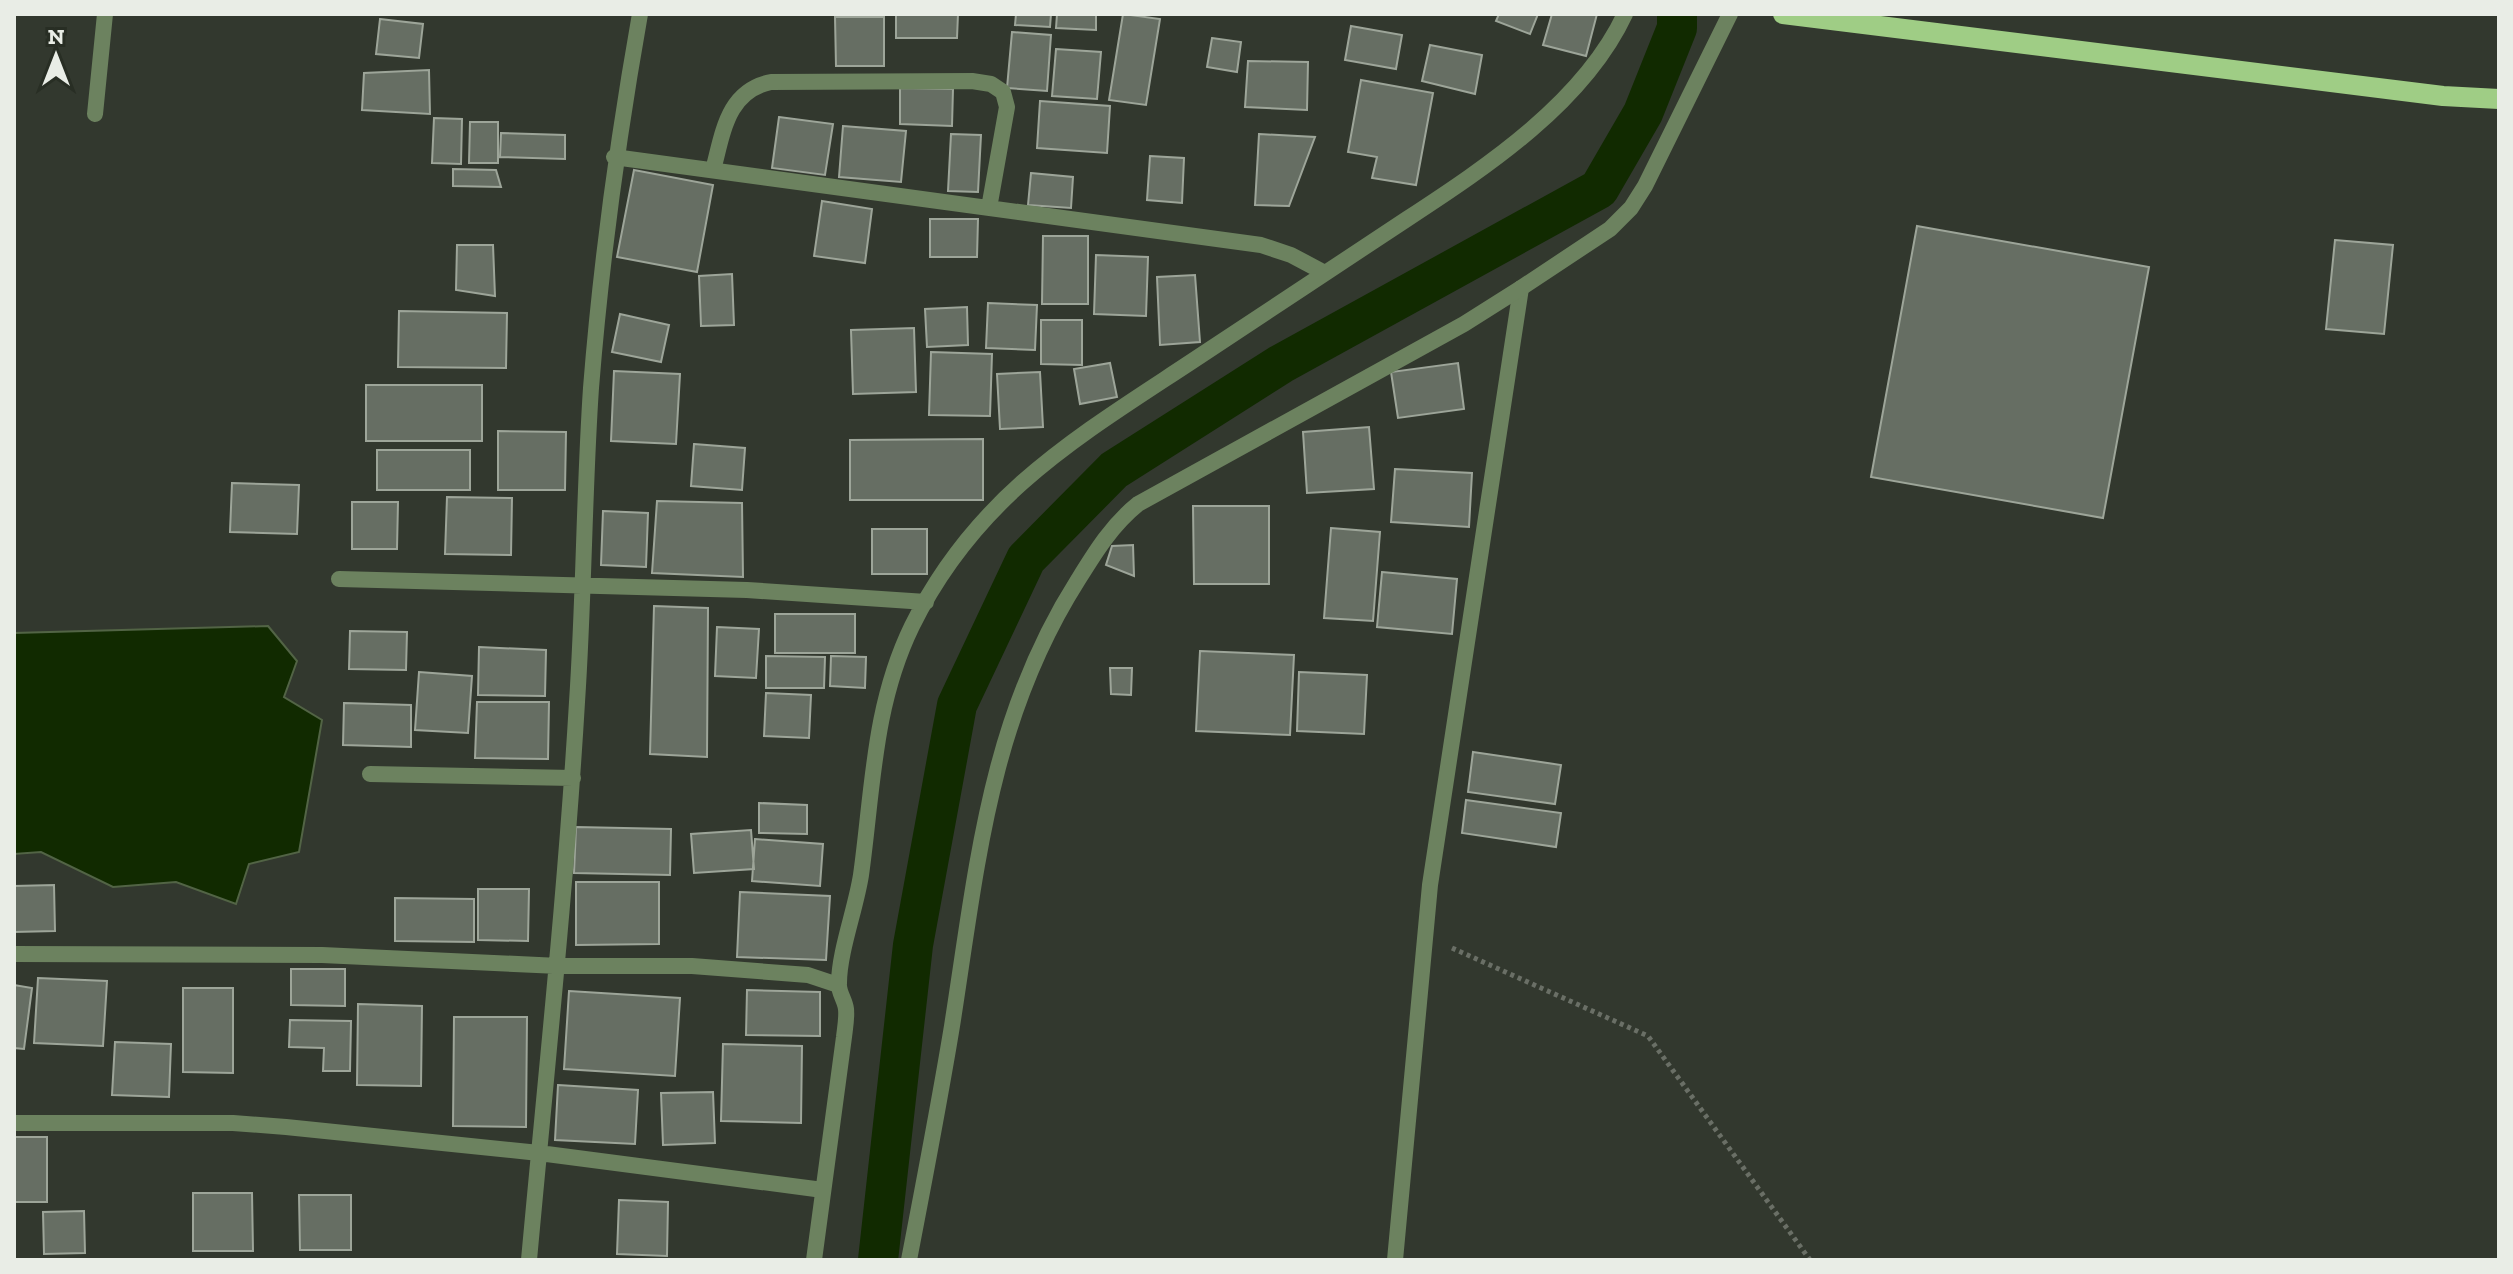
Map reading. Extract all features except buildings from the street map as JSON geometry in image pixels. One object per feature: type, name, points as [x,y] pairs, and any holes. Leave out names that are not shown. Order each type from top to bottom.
[{"type":"main road","points":[[1783,14],[2443,96],[2499,99]]},
{"type":"street","points":[[95,114],[105,14]]},
{"type":"street","points":[[529,1260],[559,966],[573,778],[585,584],[591,391],[614,157],[640,14]]},
{"type":"street","points":[[814,1260],[846,1009],[838,985],[861,873],[873,750],[911,628],[963,543],[1004,497],[1053,454],[1323,272],[1424,208],[1574,93],[1610,46],[1625,14]]},
{"type":"street","points":[[909,1260],[941,1092],[992,777],[1031,665],[1048,627],[1073,587],[1118,520],[1138,504],[1464,324],[1610,229],[1631,208],[1730,14]]},
{"type":"street","points":[[713,170],[730,110],[740,96],[754,86],[771,82],[972,81],[991,84],[1003,92],[1007,107],[989,208]]},
{"type":"street","points":[[614,157],[1261,245],[1323,272]]},
{"type":"street","points":[[1395,1260],[1425,936],[1466,637],[1521,288]]},
{"type":"street","points":[[339,579],[585,584],[926,602]]},
{"type":"street","points":[[370,774],[573,778]]},
{"type":"street","points":[[14,954],[322,955],[559,966],[692,966],[808,975],[838,985]]},
{"type":"street","points":[[14,1123],[233,1123],[539,1153],[823,1190]]},
{"type":"path","points":[[1425,936],[1648,1036],[1810,1260]]},
{"type":"shaded area","points":[[268,626],[297,661],[284,697],[322,720],[299,852],[249,864],[236,904],[176,882],[113,887],[41,852],[14,854],[14,633]]},
{"type":"waterway","points":[[878,1260],[913,945],[957,705],[1026,559],[1114,470],[1281,364],[1599,189],[1643,113],[1677,28],[1677,14]]}]
